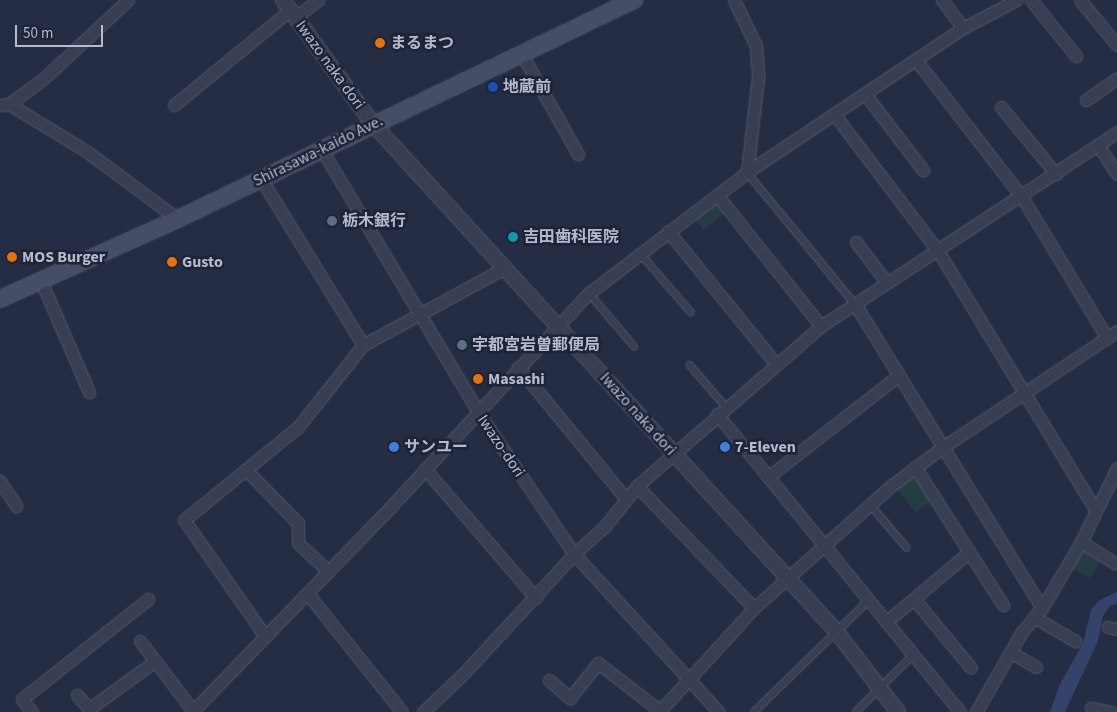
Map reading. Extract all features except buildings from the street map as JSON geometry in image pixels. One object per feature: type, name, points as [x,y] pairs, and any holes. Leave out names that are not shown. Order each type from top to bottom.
[{"type":"main road","name":"Shirasawa-kaido Ave.","points":[[0,299],[42,282],[178,219],[634,0]]},
{"type":"street","points":[[128,0],[44,79],[4,104],[86,152],[178,219]]},
{"type":"street","points":[[174,105],[289,9],[318,0]]},
{"type":"street","points":[[734,0],[756,46],[758,77],[747,172]]},
{"type":"street","points":[[942,0],[963,28]]},
{"type":"street","points":[[140,641],[193,711],[425,469],[556,325],[589,293],[747,172],[1001,3],[1016,0]]},
{"type":"street","points":[[1030,0],[1076,56]]},
{"type":"street","points":[[1080,0],[1117,46]]},
{"type":"street","name":"Iwazo naka dori","points":[[289,9],[373,124],[836,631],[881,687],[898,712]]},
{"type":"street","points":[[521,53],[578,154]]},
{"type":"street","points":[[916,60],[1022,197],[1107,338]]},
{"type":"street","points":[[1086,100],[1117,78]]},
{"type":"street","points":[[865,94],[923,170]]},
{"type":"street","points":[[1001,107],[1056,174]]},
{"type":"street","points":[[834,114],[938,251],[1096,511]]},
{"type":"street","points":[[423,712],[536,598],[574,554],[605,526],[637,486],[721,410],[821,326],[1022,197],[1117,132]]},
{"type":"street","points":[[1098,145],[1117,174]]},
{"type":"street","name":"Iwazo-dori","points":[[322,150],[478,412],[574,554],[719,712]]},
{"type":"street","points":[[261,179],[363,345]]},
{"type":"street","points":[[717,195],[821,326]]},
{"type":"street","points":[[668,232],[776,364]]},
{"type":"street","points":[[856,242],[887,283]]},
{"type":"street","points":[[265,636],[184,520],[247,471],[298,427],[363,345],[419,312],[504,268]]},
{"type":"street","points":[[42,282],[89,392]]},
{"type":"street","points":[[855,304],[1042,608]]},
{"type":"street","points":[[549,680],[570,698],[598,662],[660,711],[754,608],[870,504],[943,447],[1117,331]]},
{"type":"street","points":[[518,367],[626,499]]},
{"type":"street","points":[[768,477],[899,375]]},
{"type":"street","points":[[721,410],[768,477],[960,712]]},
{"type":"street","points":[[916,467],[1002,605]]},
{"type":"street","points":[[425,469],[536,598]]},
{"type":"street","points":[[247,471],[298,523],[298,543],[328,571]]},
{"type":"street","points":[[976,712],[1010,652],[1042,608],[1081,542],[1116,474]]},
{"type":"street","points":[[0,481],[16,506]]},
{"type":"street","points":[[637,486],[754,608]]},
{"type":"street","points":[[1081,542],[1116,562]]},
{"type":"street","points":[[886,622],[969,552]]},
{"type":"street","points":[[307,593],[402,712]]},
{"type":"street","points":[[32,712],[22,699],[148,599]]},
{"type":"street","points":[[914,599],[971,668]]},
{"type":"street","points":[[1034,617],[1075,641]]},
{"type":"street","points":[[1010,652],[1036,667]]},
{"type":"street","points":[[77,695],[89,709],[155,661]]},
{"type":"street","points":[[1092,708],[1111,712]]},
{"type":"lane","points":[[747,172],[855,304]]},
{"type":"lane","points":[[640,253],[691,312]]},
{"type":"lane","points":[[589,293],[634,346]]},
{"type":"lane","points":[[690,365],[721,410]]},
{"type":"lane","points":[[870,504],[907,548]]},
{"type":"lane","points":[[754,712],[868,601]]},
{"type":"lane","points":[[856,712],[913,655]]},
{"type":"shaded area","points":[[711,203],[717,203],[725,213],[704,230],[693,217]]},
{"type":"shaded area","points":[[910,479],[917,480],[931,501],[916,513],[896,488]]},
{"type":"shaded area","points":[[1088,549],[1103,557],[1090,578],[1073,569],[1083,551]]},
{"type":"water","points":[[1117,592],[1117,603],[1110,606],[1103,616],[1098,641],[1065,712],[1050,712],[1060,684],[1083,643],[1091,610],[1098,601]]},
{"type":"place","name":"まるまつ","points":[[380,43]]},
{"type":"place","name":"地蔵前","points":[[493,87]]},
{"type":"place","name":"栃木銀行","points":[[332,221]]},
{"type":"place","name":"吉田歯科医院","points":[[513,237]]},
{"type":"place","name":"MOS Burger","points":[[12,257]]},
{"type":"place","name":"Gusto","points":[[172,262]]},
{"type":"place","name":"宇都宮岩曽郵便局","points":[[462,345]]},
{"type":"place","name":"Masashi","points":[[478,379]]},
{"type":"place","name":"サンユー","points":[[394,447]]},
{"type":"place","name":"7-Eleven","points":[[725,447]]}]
